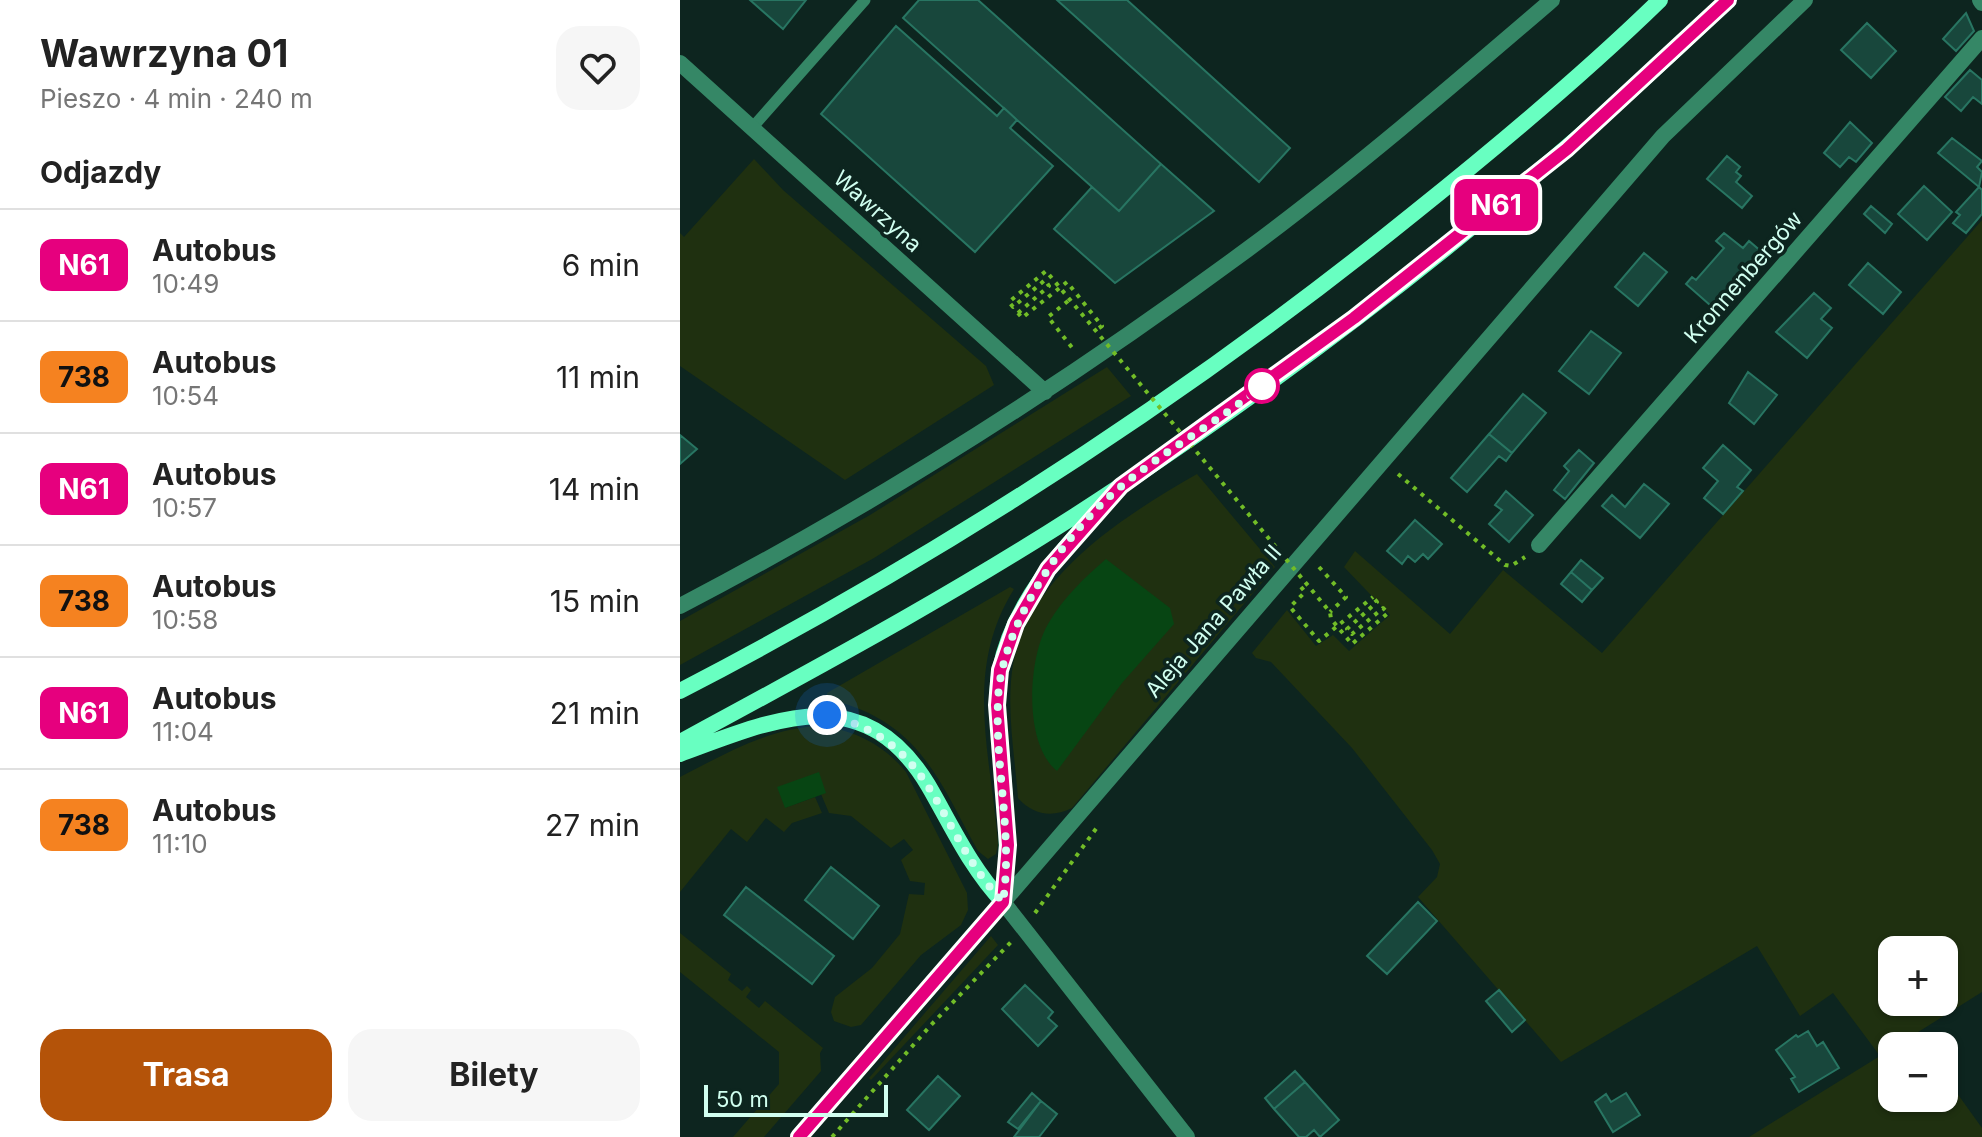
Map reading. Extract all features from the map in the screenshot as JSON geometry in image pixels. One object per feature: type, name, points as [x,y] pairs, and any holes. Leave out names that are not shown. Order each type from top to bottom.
[{"type":"main road","points":[[680,691],[853,599],[973,527],[1172,398],[1296,308],[1518,130],[1660,0]]},
{"type":"main road","points":[[680,742],[877,635],[1121,486],[1354,318],[1567,149],[1728,0]]},
{"type":"main road","points":[[1003,902],[1008,865],[997,705],[1000,670],[1016,624],[1048,569],[1121,486]]},
{"type":"main road","points":[[680,754],[803,714],[858,723],[907,755],[979,876],[1003,902]]},
{"type":"street","points":[[680,606],[756,566],[1045,392],[1258,241],[1404,127],[1552,0]]},
{"type":"street","name":"Aleja Jana Pawła II","points":[[798,1137],[1663,136],[1805,0]]},
{"type":"street","name":"Kronnenbergów","points":[[1539,545],[1982,38]]},
{"type":"street","name":"Wawrzyna","points":[[680,63],[1045,392]]},
{"type":"street","points":[[1003,902],[1187,1137]]},
{"type":"lane","points":[[752,128],[865,0]]},
{"type":"path","points":[[1104,350],[1091,335],[1102,326],[1067,282],[1022,318],[1018,313],[1049,286],[1045,280],[1013,307],[1009,302],[1046,271],[1068,301],[1330,612],[1331,619],[1352,644],[1388,613],[1383,608],[1352,634],[1347,629],[1377,602],[1373,597],[1319,641],[1290,607],[1305,592],[1300,586]]},
{"type":"path","points":[[1068,301],[1048,317],[1075,352]]},
{"type":"path","points":[[1381,461],[1505,565],[1516,564],[1539,545]]},
{"type":"path","points":[[1317,565],[1346,597],[1330,612]]},
{"type":"path","points":[[832,1137],[931,1025],[1015,938]]},
{"type":"shaded area","points":[[754,159],[783,190],[986,366],[994,385],[845,480],[680,366],[680,233],[684,237]]},
{"type":"shaded area","points":[[1982,220],[1982,992],[1958,1007],[1958,936],[1878,936],[1878,1016],[1944,1016],[1918,1032],[1878,1032],[1878,1053],[1833,993],[1800,1016],[1757,946],[1561,1062],[1418,897],[1437,877],[1440,864],[1432,850],[1352,748],[1271,662],[1256,658],[1252,653],[1287,610],[1316,646],[1333,635],[1349,651],[1390,615],[1344,567],[1355,551],[1450,634],[1503,570],[1602,653]]},
{"type":"shaded area","points":[[1107,367],[1131,396],[874,558],[680,665],[680,621],[870,515]]},
{"type":"shaded area","points":[[1197,474],[1275,567],[1072,808],[1050,814],[1036,811],[1018,798],[1010,696],[1018,646],[1032,613],[1052,584],[1077,557],[1136,511]]},
{"type":"shaded area","points":[[1106,559],[1170,608],[1174,624],[1122,683],[1057,771],[1038,741],[1034,722],[1032,700],[1036,658],[1041,639],[1054,615],[1074,589]]},
{"type":"shaded area","points":[[1010,587],[1014,589],[998,620],[989,651],[985,682],[984,713],[998,844],[996,854],[988,859],[978,851],[937,776],[905,737],[859,709],[828,699],[827,693]]},
{"type":"shaded area","points":[[822,726],[846,732],[879,747],[906,772],[967,893],[968,910],[961,925],[921,955],[861,1025],[851,1027],[834,1021],[831,1012],[835,997],[872,968],[900,934],[909,894],[924,895],[925,883],[910,881],[901,860],[913,850],[904,839],[891,848],[851,816],[829,813],[821,794],[826,792],[785,808],[815,797],[822,813],[792,823],[784,832],[766,818],[747,842],[731,829],[680,892],[680,777],[766,737],[784,731]]},
{"type":"shaded area","points":[[819,772],[826,793],[785,808],[777,787]]},
{"type":"shaded area","points":[[680,933],[731,974],[728,980],[742,991],[747,986],[751,990],[746,997],[759,1008],[765,1001],[823,1048],[820,1053],[821,1071],[764,1137],[733,1137],[779,1084],[779,1052],[680,972]]},
{"type":"shaded area","points":[[991,936],[998,945],[871,1080],[869,1078]]},
{"type":"shaded area","points":[[1878,1057],[1878,1112],[1958,1112],[1958,1095],[1982,1128],[1982,1137],[1749,1137]]},
{"type":"building","points":[[750,0],[806,0],[783,29]]},
{"type":"building","points":[[919,0],[978,0],[1161,164],[1119,211],[903,18]]},
{"type":"building","points":[[1057,0],[1127,0],[1290,148],[1259,182]]},
{"type":"building","points":[[1966,13],[1974,31],[1956,51],[1943,39]]},
{"type":"building","points":[[1867,23],[1896,51],[1871,78],[1841,50]]},
{"type":"building","points":[[896,26],[997,116],[1004,108],[1017,120],[1010,128],[1053,166],[975,252],[821,114]]},
{"type":"building","points":[[1970,70],[1982,80],[1982,104],[1973,97],[1961,111],[1945,97]]},
{"type":"building","points":[[1850,122],[1872,143],[1856,162],[1849,157],[1840,167],[1824,153]]},
{"type":"building","points":[[1952,138],[1982,161],[1977,167],[1982,172],[1979,187],[1938,153]]},
{"type":"building","points":[[1727,156],[1740,167],[1736,172],[1741,176],[1736,182],[1752,196],[1742,208],[1707,179]]},
{"type":"building","points":[[1161,164],[1214,211],[1115,283],[1054,229],[1092,187],[1119,211]]},
{"type":"building","points":[[1924,186],[1952,212],[1927,240],[1898,214]]},
{"type":"building","points":[[1979,187],[1982,190],[1982,214],[1966,233],[1953,223],[1960,215],[1956,212]]},
{"type":"building","points":[[1871,206],[1892,224],[1885,233],[1864,214]]},
{"type":"building","points":[[1724,233],[1743,248],[1749,241],[1763,253],[1757,261],[1760,264],[1718,312],[1686,284],[1692,277],[1696,280],[1724,248],[1716,241]]},
{"type":"building","points":[[1644,253],[1667,272],[1638,306],[1615,287]]},
{"type":"building","points":[[1868,263],[1901,292],[1883,314],[1849,285]]},
{"type":"building","points":[[1814,293],[1831,308],[1821,319],[1832,328],[1807,358],[1776,332]]},
{"type":"building","points":[[1591,331],[1621,353],[1589,394],[1559,371]]},
{"type":"building","points":[[1748,372],[1777,395],[1754,424],[1729,403]]},
{"type":"building","points":[[1523,394],[1546,413],[1512,453],[1489,434]]},
{"type":"building","points":[[1489,434],[1512,453],[1506,461],[1499,456],[1467,492],[1451,478]]},
{"type":"building","points":[[680,435],[697,449],[680,464]]},
{"type":"building","points":[[1723,445],[1751,470],[1737,487],[1743,491],[1723,514],[1704,498],[1718,481],[1703,468]]},
{"type":"building","points":[[1579,450],[1594,463],[1565,499],[1554,490],[1569,471],[1564,466]]},
{"type":"building","points":[[1644,484],[1669,504],[1640,538],[1602,506],[1612,495],[1625,507]]},
{"type":"building","points":[[1506,491],[1533,515],[1509,542],[1489,524],[1502,510],[1495,505]]},
{"type":"building","points":[[1415,520],[1442,544],[1428,559],[1423,554],[1415,562],[1408,556],[1402,564],[1387,551]]},
{"type":"building","points":[[1581,560],[1603,578],[1592,590],[1571,572]]},
{"type":"building","points":[[1571,572],[1592,590],[1582,602],[1561,584]]},
{"type":"building","points":[[831,867],[879,906],[853,939],[805,900]]},
{"type":"building","points":[[746,887],[834,956],[812,984],[724,915]]},
{"type":"building","points":[[1418,902],[1437,921],[1387,974],[1367,956]]},
{"type":"building","points":[[1025,985],[1053,1012],[1048,1018],[1057,1026],[1038,1046],[1002,1009]]},
{"type":"building","points":[[1499,990],[1525,1020],[1512,1032],[1486,1001]]},
{"type":"building","points":[[1808,1031],[1817,1046],[1823,1042],[1839,1068],[1799,1092],[1791,1079],[1795,1077],[1776,1050],[1796,1035],[1798,1037]]},
{"type":"building","points":[[1295,1071],[1305,1082],[1274,1109],[1265,1098]]},
{"type":"building","points":[[938,1076],[960,1096],[929,1130],[907,1110]]},
{"type":"building","points":[[1305,1082],[1339,1120],[1320,1137],[1314,1130],[1306,1137],[1299,1137],[1274,1109]]},
{"type":"building","points":[[1032,1093],[1041,1101],[1018,1129],[1008,1122]]},
{"type":"building","points":[[1626,1093],[1640,1115],[1613,1132],[1595,1102],[1606,1094],[1611,1102]]},
{"type":"building","points":[[1041,1101],[1057,1114],[1039,1137],[1014,1137]]},
{"type":"bus line","name":"N61","points":[[799,1137],[1003,902],[1008,865],[1008,826],[997,705],[1000,670],[1016,624],[1048,569],[1121,486],[1354,318],[1567,149],[1728,0]]},
{"type":"route","points":[[827,715],[858,723],[907,755],[979,876],[1003,902],[1008,865],[1008,826],[997,705],[1000,670],[1016,624],[1048,569],[1121,486],[1262,386]]}]
